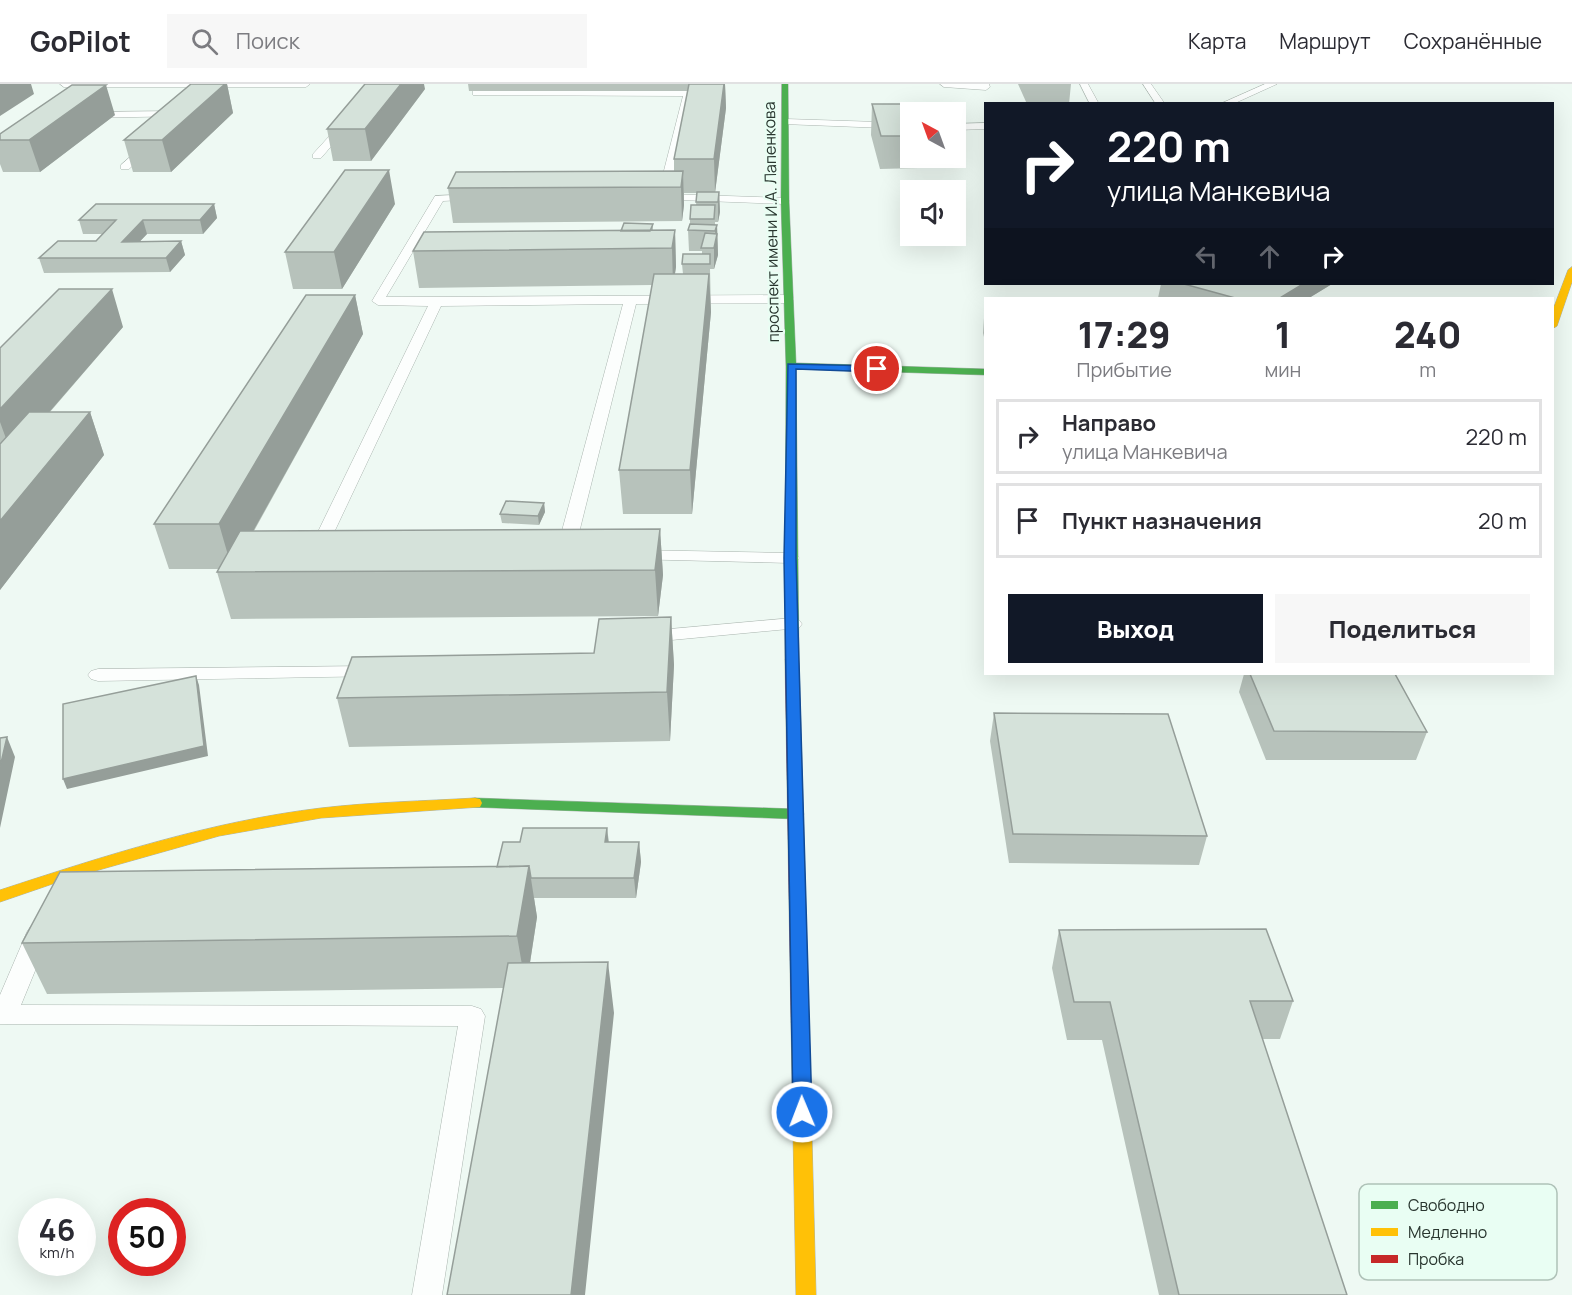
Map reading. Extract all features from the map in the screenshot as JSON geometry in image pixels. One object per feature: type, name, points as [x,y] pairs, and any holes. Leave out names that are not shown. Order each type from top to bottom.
[{"type":"main road","name":"проспект имени И.А. Лапенкова","points":[[785,84],[785,201],[791,366],[790,558],[806,1295]]},
{"type":"main road","points":[[1554,320],[1572,270]]},
{"type":"main road","points":[[791,366],[984,372]]},
{"type":"main road","points":[[0,896],[63,874],[219,831],[321,813],[465,803],[796,814]]},
{"type":"lane","points":[[64,84],[238,89],[306,84]]},
{"type":"lane","points":[[317,156],[378,88],[376,84]]},
{"type":"lane","points":[[944,84],[987,89]]},
{"type":"lane","points":[[1084,84],[1094,102]]},
{"type":"lane","points":[[1147,84],[1160,102]]},
{"type":"lane","points":[[1229,102],[1273,84]]},
{"type":"lane","points":[[476,93],[688,93],[663,197]]},
{"type":"lane","points":[[75,115],[185,114],[196,111]]},
{"type":"lane","points":[[177,122],[185,114]]},
{"type":"lane","points":[[786,120],[900,117]]},
{"type":"lane","points":[[966,117],[984,117]]},
{"type":"lane","points":[[786,120],[900,126]]},
{"type":"lane","points":[[966,127],[984,126]]},
{"type":"lane","points":[[125,167],[160,137]]},
{"type":"lane","points":[[487,197],[440,198],[378,301],[788,299]]},
{"type":"lane","points":[[639,197],[785,201]]},
{"type":"lane","points":[[565,553],[631,299]]},
{"type":"lane","points":[[340,546],[319,546],[436,302]]},
{"type":"lane","points":[[545,552],[587,554]]},
{"type":"lane","points":[[620,555],[790,558]]},
{"type":"lane","points":[[626,647],[659,636],[793,624]]},
{"type":"lane","points":[[98,675],[396,672]]},
{"type":"lane","points":[[63,874],[4,1015],[472,1016],[428,1295]]},
{"type":"building","points":[[191,84],[225,84],[162,140],[124,140]]},
{"type":"building","points":[[365,84],[401,84],[365,129],[327,129]]},
{"type":"building","points":[[689,84],[724,84],[714,159],[674,159]]},
{"type":"building","points":[[72,85],[106,85],[29,140],[0,140],[0,134]]},
{"type":"building","points":[[872,104],[900,104],[900,136],[881,136]]},
{"type":"building","points":[[345,170],[389,170],[334,252],[285,252]]},
{"type":"building","points":[[683,171],[681,187],[448,188],[456,172]]},
{"type":"building","points":[[697,192],[719,192],[718,202],[696,202]]},
{"type":"building","points":[[96,204],[214,204],[200,220],[143,220],[122,242],[181,241],[166,258],[39,258],[58,241],[96,241],[116,220],[79,220]]},
{"type":"building","points":[[691,205],[715,205],[714,219],[690,219]]},
{"type":"building","points":[[624,223],[653,224],[650,231],[621,231]]},
{"type":"building","points":[[690,224],[717,225],[715,231],[688,230]]},
{"type":"building","points":[[675,230],[672,248],[413,251],[424,232]]},
{"type":"building","points":[[705,233],[717,234],[714,248],[701,248]]},
{"type":"building","points":[[683,254],[710,254],[710,264],[682,264]]},
{"type":"building","points":[[654,274],[709,274],[690,470],[619,470]]},
{"type":"building","points":[[1188,285],[1301,285],[1282,297],[1231,297]]},
{"type":"building","points":[[59,289],[112,289],[0,409],[0,348]]},
{"type":"building","points":[[306,295],[355,295],[219,524],[154,524]]},
{"type":"building","points":[[29,412],[90,412],[0,521],[0,444]]},
{"type":"building","points":[[506,501],[544,503],[538,516],[500,514]]},
{"type":"building","points":[[660,529],[655,570],[217,572],[240,531]]},
{"type":"building","points":[[671,617],[667,692],[337,698],[352,657],[594,653],[599,619]]},
{"type":"building","points":[[1250,675],[1396,675],[1427,732],[1274,731]]},
{"type":"building","points":[[196,676],[204,746],[63,779],[63,704]]},
{"type":"building","points":[[994,713],[1168,714],[1207,836],[1013,834]]},
{"type":"building","points":[[7,737],[0,767],[0,738]]},
{"type":"building","points":[[523,828],[607,828],[605,842],[639,842],[634,878],[531,878],[529,866],[497,867],[503,842],[520,842]]},
{"type":"building","points":[[529,866],[517,936],[22,943],[60,872]]},
{"type":"building","points":[[1266,929],[1293,1001],[1250,1001],[1347,1295],[1179,1295],[1110,1002],[1074,1002],[1059,930]]},
{"type":"building","points":[[608,962],[571,1295],[447,1295],[508,963]]},
{"type":"traffic: fast","points":[[785,84],[785,201],[791,366],[792,660]]},
{"type":"traffic: fast","points":[[791,366],[984,372]]},
{"type":"traffic: fast","points":[[475,803],[796,814]]},
{"type":"traffic: slow","points":[[1554,320],[1572,270]]},
{"type":"traffic: slow","points":[[0,896],[63,875],[219,831],[321,813],[475,803]]},
{"type":"traffic: slow","points":[[800,1022],[806,1295]]},
{"type":"traffic: jam","points":[[792,660],[800,1022]]},
{"type":"route","points":[[802,1112],[790,558],[791,366],[877,369]]}]
